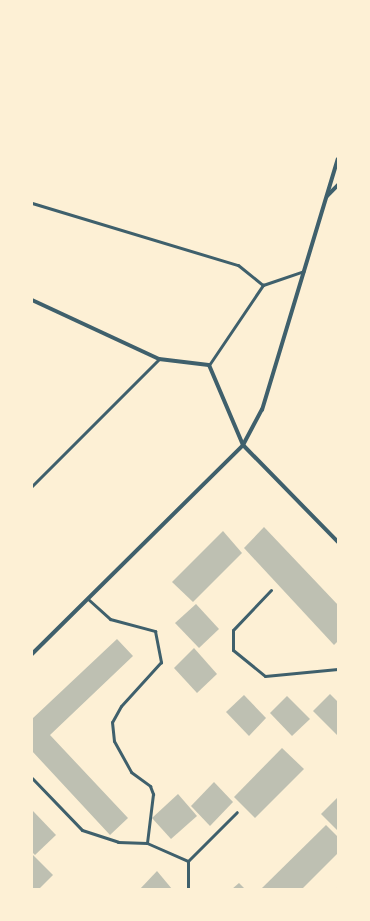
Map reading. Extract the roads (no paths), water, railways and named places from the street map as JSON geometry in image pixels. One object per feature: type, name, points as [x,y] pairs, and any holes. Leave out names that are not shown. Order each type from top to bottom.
[{"type":"street","points":[[32,654],[243,445],[262,410],[338,159]]},
{"type":"street","points":[[326,198],[338,185]]},
{"type":"street","points":[[32,300],[159,359],[209,365],[243,445],[338,542]]},
{"type":"lane","points":[[32,203],[238,265],[263,285]]},
{"type":"lane","points":[[209,365],[263,285],[304,271]]},
{"type":"lane","points":[[32,486],[159,359]]},
{"type":"lane","points":[[271,590],[233,630],[233,650],[265,676],[338,670]]},
{"type":"lane","points":[[88,599],[110,618],[154,631],[161,662],[121,706],[112,722],[114,742],[131,772],[150,786],[153,794],[147,843]]},
{"type":"lane","points":[[32,778],[82,830],[118,842],[147,843],[188,861]]},
{"type":"lane","points":[[188,889],[188,861],[237,812]]}]
